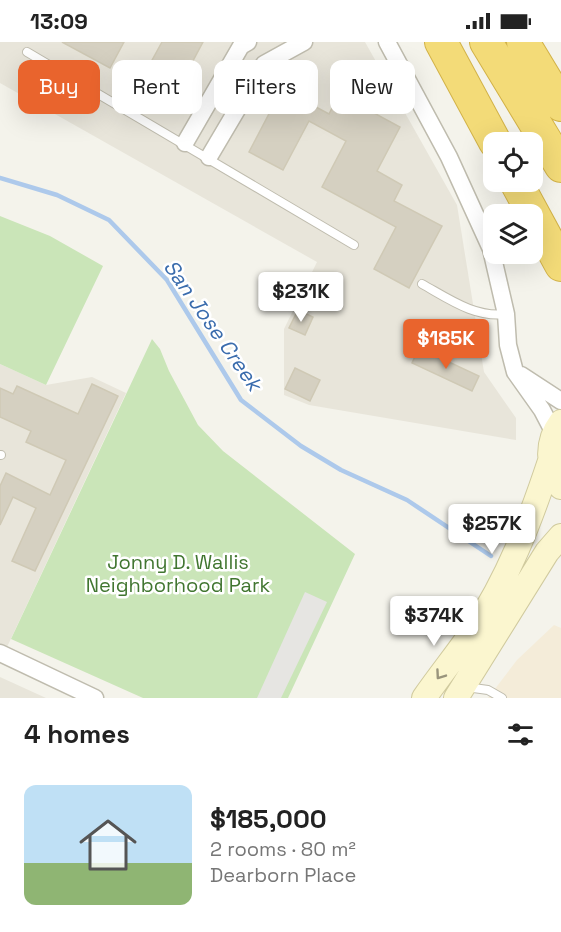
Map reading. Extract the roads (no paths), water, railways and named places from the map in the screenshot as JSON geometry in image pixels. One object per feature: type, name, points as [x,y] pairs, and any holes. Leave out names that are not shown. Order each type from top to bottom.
[{"type":"highway","points":[[441,42],[490,132]]},
{"type":"highway","points":[[486,42],[561,166]]},
{"type":"highway","points":[[523,42],[561,105]]},
{"type":"highway","points":[[521,192],[561,265]]},
{"type":"main road","points":[[458,692],[507,595],[523,539],[550,461],[558,428]]},
{"type":"main road","points":[[550,461],[555,478],[561,487]]},
{"type":"main road","points":[[424,698],[473,631],[554,544]]},
{"type":"street","points":[[185,143],[241,46],[248,42]]},
{"type":"street","points":[[209,157],[264,64],[304,42]]},
{"type":"street","points":[[387,42],[449,157],[491,249],[506,315],[508,345],[515,372],[558,428]]},
{"type":"street","points":[[515,372],[561,401]]},
{"type":"street","points":[[0,653],[95,698]]},
{"type":"lane","points":[[27,52],[209,157],[354,245]]},
{"type":"lane","points":[[422,284],[470,310],[490,316],[506,315]]},
{"type":"lane","points":[[458,692],[488,690],[502,698]]},
{"type":"waterway","name":"San Jose Creek","points":[[0,178],[57,195],[109,220],[167,280],[241,400],[301,446],[341,470],[407,500],[491,556]]},
{"type":"park label","name":"Jonny D. Wallis Neighborhood Park","points":[[178,574]]}]
